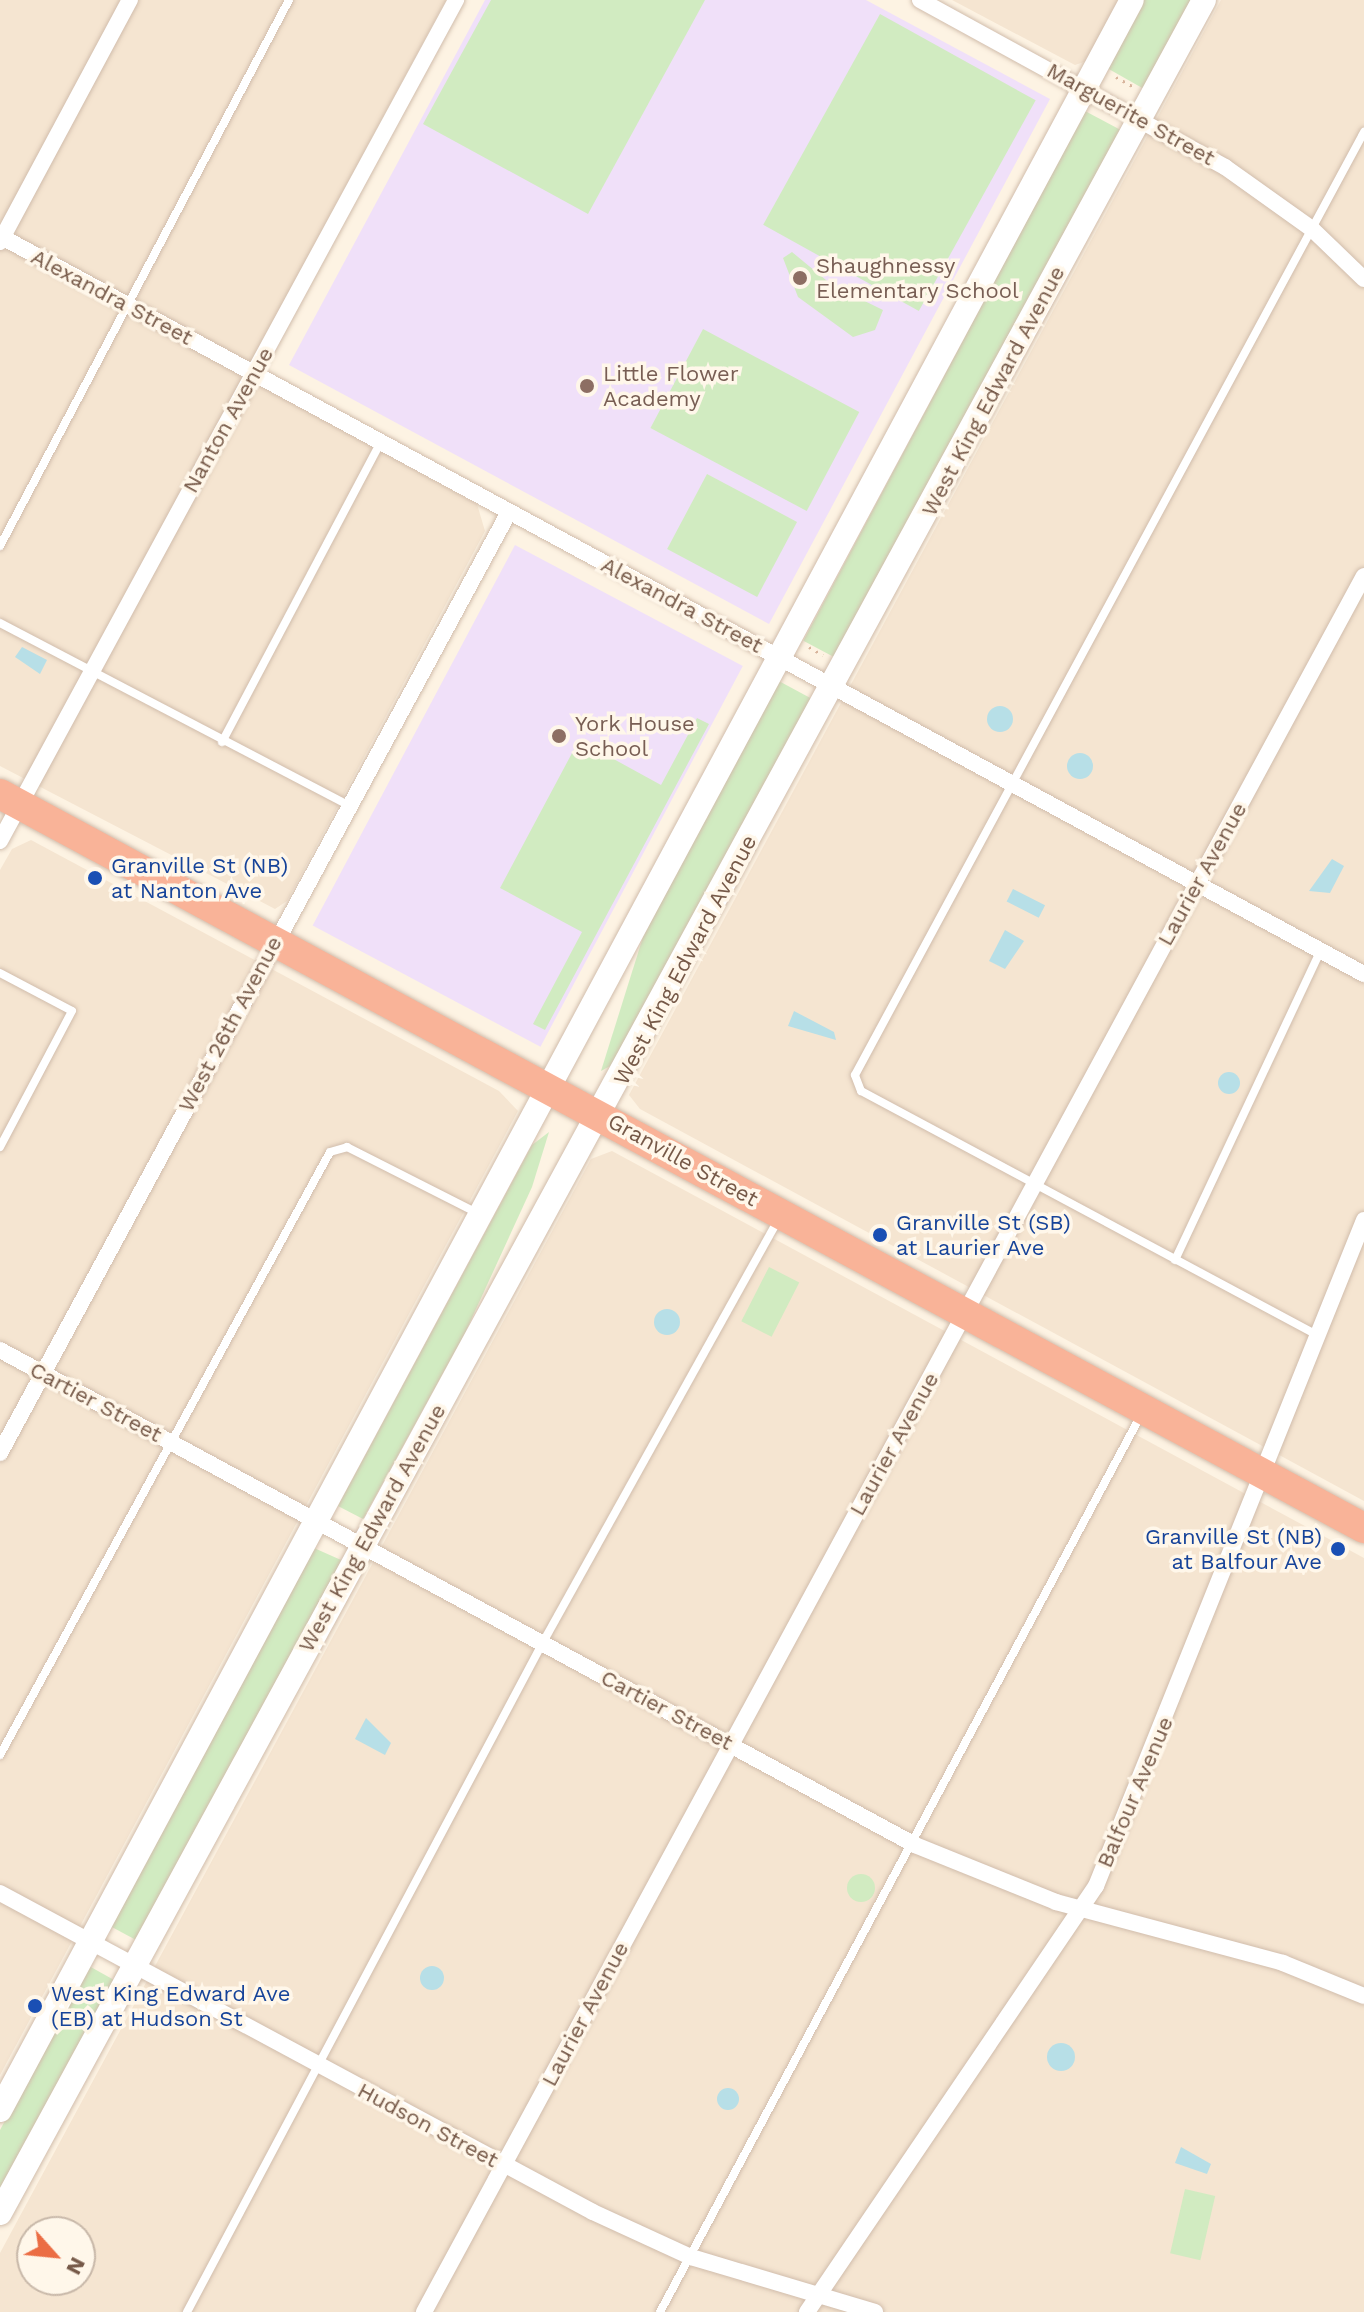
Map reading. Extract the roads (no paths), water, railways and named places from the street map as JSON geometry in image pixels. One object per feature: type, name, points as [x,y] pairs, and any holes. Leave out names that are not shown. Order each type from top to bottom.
[{"type":"highway","name":"Granville Street","points":[[10,799],[1364,1528]]},
{"type":"main road","points":[[0,2110],[1132,0]]},
{"type":"main road","name":"West King Edward Avenue","points":[[0,2213],[1204,0]]},
{"type":"street","points":[[1,239],[130,0]]},
{"type":"street","name":"Nanton Avenue","points":[[0,841],[10,799],[92,671],[456,0]]},
{"type":"street","name":"Marguerite Street","points":[[920,0],[945,6],[1142,117],[1312,229],[1364,279]]},
{"type":"street","name":"Alexandra Street","points":[[1,239],[1364,974]]},
{"type":"street","name":"West 26th Avenue","points":[[0,1453],[274,941],[509,512]]},
{"type":"street","name":"Laurier Avenue","points":[[424,2312],[1364,576]]},
{"type":"street","name":"Balfour Avenue","points":[[807,2312],[1081,1909],[1263,1474],[1364,1220]]},
{"type":"street","name":"Cartier Street","points":[[0,1350],[915,1845],[1081,1909],[1283,1963],[1364,1996]]},
{"type":"street","name":"Hudson Street","points":[[0,1893],[503,2166],[691,2257],[875,2312]]},
{"type":"lane","points":[[0,546],[289,0]]},
{"type":"lane","points":[[1319,1336],[1034,1187],[861,1091],[855,1075],[1364,132]]},
{"type":"lane","points":[[222,742],[381,442]]},
{"type":"lane","points":[[0,623],[222,742],[348,805]]},
{"type":"lane","points":[[1175,1260],[1321,950]]},
{"type":"lane","points":[[0,973],[72,1011],[0,1147]]},
{"type":"lane","points":[[0,1755],[330,1152],[347,1147],[479,1214]]},
{"type":"lane","points":[[187,2312],[320,2067],[542,1644],[782,1214]]},
{"type":"lane","points":[[660,2312],[915,1845],[1144,1409]]},
{"type":"water","points":[[22,647],[47,660],[40,674],[15,657]]},
{"type":"water","points":[[1000,706],[1009,710],[1013,719],[1009,728],[1000,732],[991,728],[987,719],[991,710]]},
{"type":"water","points":[[1080,753],[1090,756],[1093,766],[1090,776],[1080,779],[1070,776],[1067,766],[1070,756]]},
{"type":"water","points":[[1332,859],[1344,866],[1330,893],[1309,891]]},
{"type":"water","points":[[1013,889],[1045,905],[1039,918],[1007,901]]},
{"type":"water","points":[[1005,930],[1024,941],[1005,969],[989,961]]},
{"type":"water","points":[[794,1011],[834,1032],[836,1040],[788,1026]]},
{"type":"water","points":[[1225,1072],[1233,1072],[1240,1083],[1233,1094],[1225,1094],[1218,1087],[1218,1079]]},
{"type":"water","points":[[667,1309],[676,1313],[680,1322],[676,1331],[667,1335],[658,1331],[654,1322],[658,1313]]},
{"type":"water","points":[[366,1718],[391,1743],[385,1755],[355,1739]]},
{"type":"water","points":[[432,1966],[441,1969],[444,1978],[441,1987],[432,1990],[423,1987],[420,1978],[423,1969]]},
{"type":"water","points":[[1061,2043],[1071,2047],[1075,2057],[1071,2067],[1061,2071],[1051,2067],[1047,2057],[1051,2047]]},
{"type":"water","points":[[724,2088],[732,2088],[739,2099],[732,2110],[724,2110],[717,2103],[717,2095]]},
{"type":"water","points":[[1181,2147],[1211,2164],[1207,2174],[1175,2163]]},
{"type":"place","name":"Shaughnessy Elementary School","points":[[800,278]]},
{"type":"place","name":"Little Flower Academy","points":[[587,386]]},
{"type":"place","name":"York House School","points":[[559,736]]},
{"type":"place","name":"Granville St (NB) at Nanton Ave","points":[[95,878]]},
{"type":"place","name":"Granville St (SB) at Laurier Ave","points":[[880,1235]]},
{"type":"place","name":"Granville St (NB) at Balfour Ave","points":[[1338,1549]]},
{"type":"place","name":"West King Edward Ave (EB) at Hudson St","points":[[35,2006]]}]
